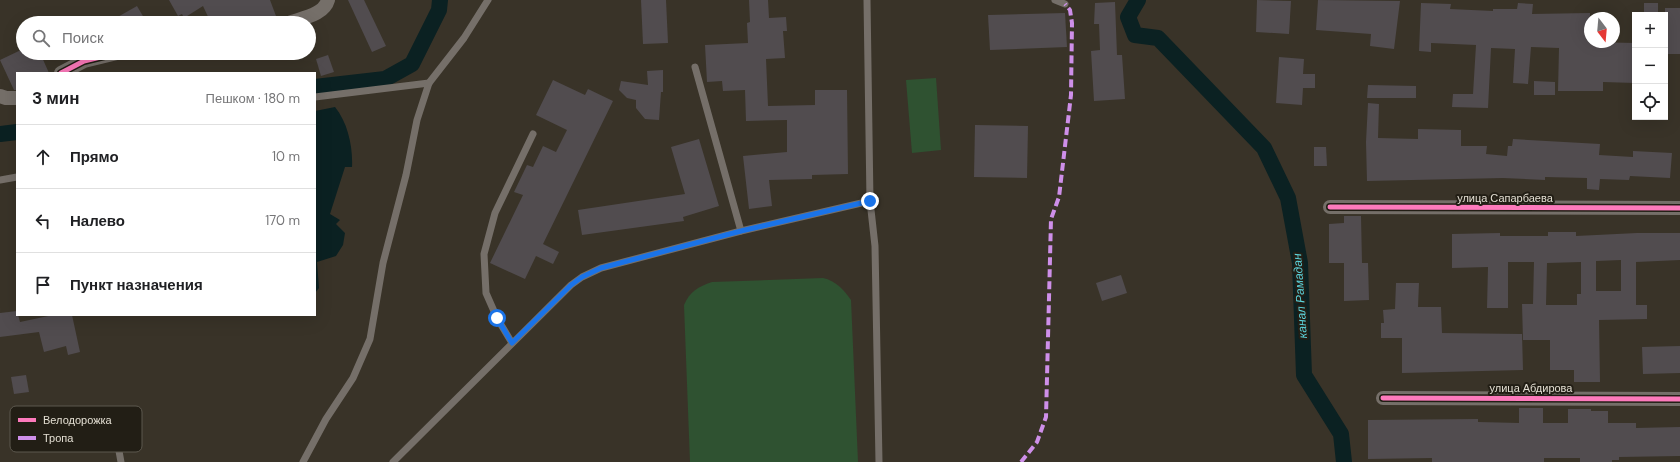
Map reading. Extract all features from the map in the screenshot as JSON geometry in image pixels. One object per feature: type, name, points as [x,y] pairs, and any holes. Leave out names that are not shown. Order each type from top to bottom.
[{"type":"street","points":[[308,16],[319,12],[327,5],[328,0]]},
{"type":"street","points":[[63,72],[88,60]]},
{"type":"street","points":[[0,96],[6,98],[16,98]]},
{"type":"street","name":"улица Сапарбаева","points":[[1330,207],[1680,208]]},
{"type":"street","name":"улица Абдирова","points":[[1383,398],[1680,399]]},
{"type":"lane","points":[[302,462],[326,419],[353,378],[370,339],[383,263],[406,175],[417,120],[429,83],[464,38],[488,0]]},
{"type":"lane","points":[[867,0],[870,201],[875,246],[879,462]]},
{"type":"lane","points":[[1055,0],[1065,4]]},
{"type":"lane","points":[[696,67],[741,231]]},
{"type":"lane","points":[[316,97],[429,83]]},
{"type":"lane","points":[[512,343],[497,318],[486,293],[484,254],[495,213],[533,134]]},
{"type":"lane","points":[[0,180],[16,177]]},
{"type":"lane","points":[[393,462],[512,343],[582,277],[601,268],[741,231],[870,201]]},
{"type":"lane","points":[[119,452],[121,462]]},
{"type":"green space","points":[[936,78],[941,150],[912,153],[906,80]]},
{"type":"green space","points":[[823,278],[832,281],[839,286],[851,300],[858,462],[690,462],[684,305],[686,300],[699,288],[712,282]]},
{"type":"water","points":[[335,107],[340,113],[349,136],[352,151],[352,167],[345,167],[330,214],[340,220],[336,224],[345,233],[343,245],[336,256],[317,262],[319,288],[316,292],[316,111]]},
{"type":"building","points":[[169,0],[270,0],[276,16],[208,16],[203,6],[187,16],[183,16],[182,14],[178,16]]},
{"type":"building","points":[[348,0],[364,0],[386,46],[372,52]]},
{"type":"building","points":[[641,0],[666,0],[668,43],[643,44]]},
{"type":"building","points":[[749,0],[768,0],[769,18],[786,17],[787,31],[783,31],[785,58],[766,59],[768,106],[815,105],[815,90],[847,90],[848,174],[812,175],[812,179],[769,180],[772,206],[749,209],[743,156],[787,152],[787,120],[746,121],[745,90],[723,91],[722,81],[707,82],[705,45],[748,43],[747,23],[750,22]]},
{"type":"building","points":[[1257,0],[1291,1],[1289,34],[1256,32]]},
{"type":"building","points":[[1318,0],[1400,1],[1394,49],[1370,46],[1371,34],[1316,30]]},
{"type":"building","points":[[1115,2],[1117,55],[1122,55],[1125,99],[1094,101],[1091,51],[1100,50],[1099,24],[1094,24],[1095,3]]},
{"type":"building","points":[[1421,3],[1451,4],[1450,9],[1493,11],[1493,9],[1517,9],[1518,3],[1533,4],[1532,14],[1584,13],[1584,48],[1620,48],[1620,43],[1632,43],[1632,83],[1603,82],[1603,91],[1558,91],[1559,48],[1531,47],[1528,84],[1513,83],[1515,49],[1491,48],[1488,108],[1452,107],[1453,94],[1473,94],[1476,45],[1431,43],[1431,52],[1419,51]]},
{"type":"building","points":[[1644,3],[1658,3],[1658,12],[1644,12]]},
{"type":"building","points":[[137,6],[143,16],[119,16]]},
{"type":"building","points":[[1665,8],[1680,8],[1680,54],[1668,54],[1668,12],[1665,12]]},
{"type":"building","points":[[1065,13],[1067,47],[990,50],[988,15]]},
{"type":"building","points":[[16,52],[16,60],[43,60],[49,72],[16,72],[16,90],[14,90],[0,60]]},
{"type":"building","points":[[328,55],[334,72],[321,76],[316,59]]},
{"type":"building","points":[[1279,57],[1304,59],[1303,74],[1315,74],[1315,88],[1303,88],[1302,105],[1276,103]]},
{"type":"building","points":[[663,70],[663,92],[661,92],[659,120],[645,119],[636,108],[636,100],[627,98],[619,90],[621,81],[648,85],[647,71]]},
{"type":"building","points":[[553,80],[585,95],[588,89],[613,101],[543,244],[559,252],[553,264],[536,256],[525,279],[490,263],[523,195],[514,192],[527,165],[533,167],[543,146],[556,152],[567,130],[536,115]]},
{"type":"building","points":[[1534,81],[1555,82],[1555,95],[1534,95]]},
{"type":"building","points":[[1368,85],[1416,86],[1416,98],[1367,98]]},
{"type":"building","points":[[1368,103],[1379,104],[1378,138],[1418,139],[1418,129],[1461,130],[1461,146],[1487,146],[1486,154],[1507,156],[1508,146],[1512,146],[1513,139],[1600,144],[1599,155],[1633,157],[1633,151],[1672,153],[1670,178],[1630,176],[1629,180],[1600,179],[1599,190],[1587,189],[1587,178],[1545,177],[1545,180],[1503,178],[1367,181],[1366,142]]},
{"type":"building","points":[[975,125],[1028,126],[1027,178],[974,177]]},
{"type":"building","points":[[699,139],[719,206],[683,217],[684,221],[582,235],[578,210],[685,194],[671,147]]},
{"type":"building","points":[[1314,147],[1326,147],[1327,166],[1314,166]]},
{"type":"building","points":[[1344,216],[1361,216],[1362,263],[1368,263],[1369,300],[1344,301],[1344,263],[1329,263],[1329,224],[1344,223]]},
{"type":"building","points":[[1548,232],[1576,232],[1576,236],[1637,233],[1680,233],[1680,260],[1636,262],[1636,305],[1647,305],[1647,319],[1599,320],[1600,382],[1574,382],[1574,370],[1550,370],[1550,340],[1523,340],[1522,304],[1533,304],[1534,262],[1508,262],[1508,308],[1487,308],[1488,267],[1452,268],[1452,234],[1500,233],[1500,236],[1548,236]],"holes":[[[1621,260],[1621,291],[1596,291],[1596,261]],[[1581,262],[1581,294],[1577,294],[1577,305],[1546,305],[1547,263]]]},
{"type":"building","points":[[1121,275],[1127,293],[1102,301],[1096,283]]},
{"type":"building","points":[[1396,283],[1419,283],[1418,307],[1441,307],[1442,333],[1522,334],[1523,370],[1402,373],[1402,338],[1381,338],[1381,323],[1384,323],[1383,310],[1395,309]]},
{"type":"building","points":[[16,311],[16,316],[18,316],[20,322],[48,316],[72,316],[80,352],[68,355],[66,346],[44,352],[39,332],[0,337],[0,313]]},
{"type":"building","points":[[1680,346],[1680,373],[1643,374],[1642,347]]},
{"type":"building","points":[[26,375],[29,392],[14,394],[11,377]]},
{"type":"building","points":[[1519,408],[1543,408],[1543,423],[1568,423],[1568,409],[1591,409],[1591,411],[1608,411],[1608,423],[1636,423],[1636,428],[1680,427],[1680,456],[1619,457],[1619,460],[1612,460],[1612,462],[1580,462],[1580,458],[1544,458],[1544,462],[1432,462],[1432,458],[1368,459],[1368,420],[1478,419],[1478,422],[1519,423]]},
{"type":"waterway","name":"канал Рамадан","points":[[316,87],[385,79],[412,64],[439,10],[440,0]]},
{"type":"waterway","name":"канал Рамадан","points":[[1138,0],[1128,17],[1135,35],[1158,38],[1264,148],[1288,198],[1300,263],[1304,375],[1341,434],[1344,462]]},
{"type":"waterway","name":"канал Рамадан","points":[[0,134],[16,132]]},
{"type":"marked path","points":[[1021,462],[1037,442],[1046,417],[1051,219],[1059,197],[1071,95],[1072,23],[1070,10],[1065,4]]},
{"type":"cycle path","points":[[63,72],[88,60]]},
{"type":"cycle path","points":[[1330,207],[1680,208]]},
{"type":"cycle path","points":[[1383,398],[1680,399]]},
{"type":"route","points":[[497,318],[512,343],[571,285],[582,277],[601,268],[741,231],[870,201]]}]
